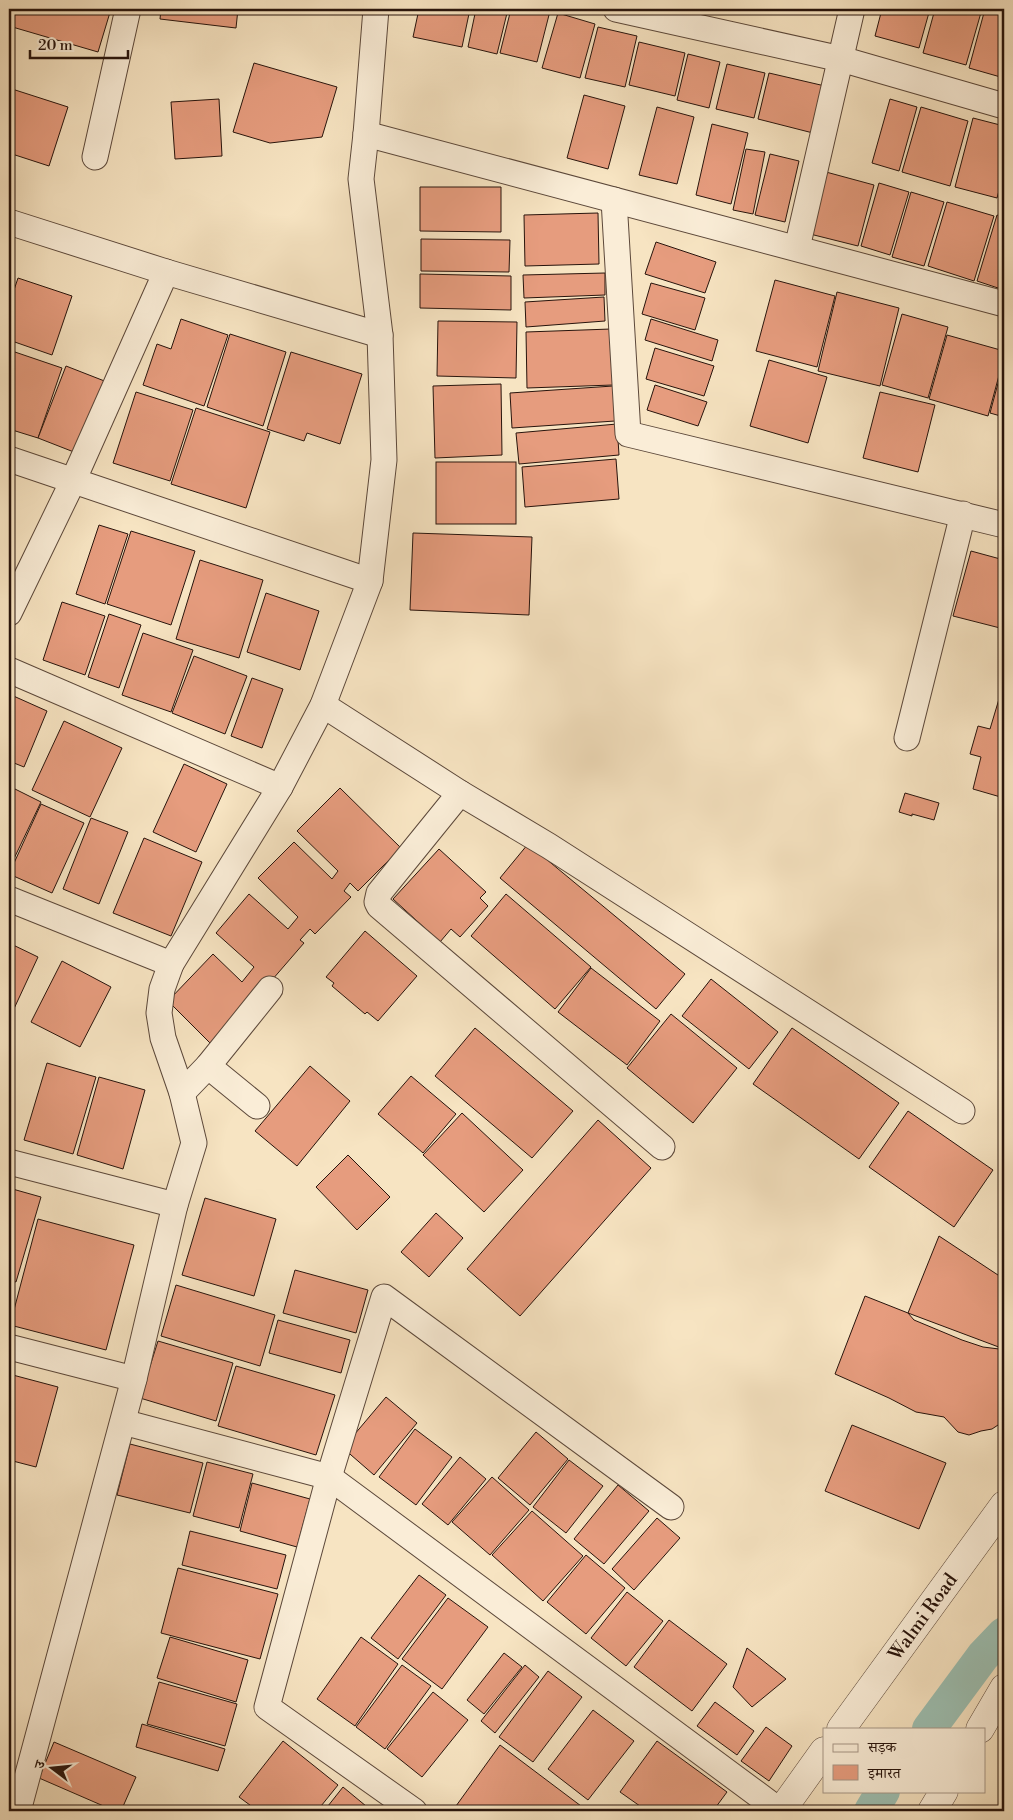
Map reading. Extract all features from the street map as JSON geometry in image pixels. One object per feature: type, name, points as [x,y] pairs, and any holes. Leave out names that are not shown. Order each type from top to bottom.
[{"type":"street","points":[[95,157],[128,9]]},
{"type":"street","points":[[18,1811],[134,1379],[175,1205],[194,1143],[182,1093],[164,1038],[159,1013],[162,989],[171,964],[280,787],[323,704],[370,581],[384,460],[380,335],[360,179],[366,134],[376,9]]},
{"type":"street","points":[[619,9],[841,59],[1004,106]]},
{"type":"street","points":[[797,248],[852,9]]},
{"type":"street","points":[[366,134],[1004,304]]},
{"type":"street","points":[[614,200],[628,434],[1004,525]]},
{"type":"street","points":[[9,222],[166,272],[380,335]]},
{"type":"street","points":[[9,613],[73,481],[166,272]]},
{"type":"street","points":[[9,459],[370,581]]},
{"type":"street","points":[[907,738],[962,514]]},
{"type":"street","points":[[9,670],[280,787]]},
{"type":"street","points":[[323,704],[460,793],[550,846],[962,1111]]},
{"type":"street","points":[[460,793],[379,893],[377,902],[379,906],[662,1147]]},
{"type":"street","points":[[9,898],[171,964]]},
{"type":"street","points":[[182,1093],[208,1066],[270,989]]},
{"type":"street","points":[[208,1066],[257,1106]]},
{"type":"street","points":[[9,1162],[175,1205]]},
{"type":"street","points":[[414,1811],[267,1707],[329,1477],[384,1297],[671,1507]]},
{"type":"street","points":[[9,1347],[134,1379]]},
{"type":"street","points":[[122,1422],[329,1477],[780,1811],[823,1753]]},
{"type":"street","name":"Walmi Road","points":[[842,1728],[1004,1505]]},
{"type":"street","points":[[981,1728],[1004,1688]]},
{"type":"street","points":[[932,1811],[943,1792]]},
{"type":"building","points":[[9,9],[111,9],[98,52],[9,26]]},
{"type":"building","points":[[161,9],[238,9],[236,28],[160,19]]},
{"type":"building","points":[[419,9],[470,9],[462,47],[413,37]]},
{"type":"building","points":[[476,9],[508,9],[497,54],[468,47]]},
{"type":"building","points":[[511,9],[542,9],[550,11],[537,62],[500,53]]},
{"type":"building","points":[[882,9],[930,9],[919,48],[875,36]]},
{"type":"building","points":[[935,9],[982,9],[966,65],[923,53]]},
{"type":"building","points":[[985,9],[1004,9],[1004,78],[969,68]]},
{"type":"building","points":[[558,13],[595,24],[580,78],[542,68]]},
{"type":"building","points":[[598,27],[637,36],[625,87],[585,78]]},
{"type":"building","points":[[639,42],[685,53],[675,96],[629,85]]},
{"type":"building","points":[[688,54],[720,62],[709,108],[677,100]]},
{"type":"building","points":[[254,63],[337,87],[322,137],[270,143],[233,132]]},
{"type":"building","points":[[727,64],[765,73],[754,118],[716,109]]},
{"type":"building","points":[[769,73],[825,86],[813,133],[758,119]]},
{"type":"building","points":[[9,88],[68,107],[49,166],[9,153]]},
{"type":"building","points":[[584,95],[625,106],[608,169],[567,158]]},
{"type":"building","points":[[219,99],[222,156],[175,159],[171,102]]},
{"type":"building","points":[[890,99],[917,107],[899,171],[872,163]]},
{"type":"building","points":[[657,107],[694,117],[677,184],[639,175]]},
{"type":"building","points":[[921,107],[968,121],[950,186],[902,172]]},
{"type":"building","points":[[973,118],[1004,126],[1004,172],[997,198],[955,187]]},
{"type":"building","points":[[712,124],[748,133],[731,204],[696,195]]},
{"type":"building","points":[[746,149],[765,152],[753,214],[733,210]]},
{"type":"building","points":[[770,154],[799,161],[785,222],[755,215]]},
{"type":"building","points":[[826,172],[874,185],[858,246],[810,234]]},
{"type":"building","points":[[879,183],[909,192],[890,255],[861,246]]},
{"type":"building","points":[[1004,184],[1004,206],[999,205]]},
{"type":"building","points":[[420,187],[501,187],[501,232],[420,231]]},
{"type":"building","points":[[911,192],[944,202],[924,266],[892,257]]},
{"type":"building","points":[[947,202],[994,216],[974,281],[928,266]]},
{"type":"building","points":[[598,213],[599,264],[525,266],[524,215]]},
{"type":"building","points":[[997,215],[1004,217],[1004,290],[977,281]]},
{"type":"building","points":[[421,239],[510,240],[509,272],[421,271]]},
{"type":"building","points":[[656,242],[716,262],[705,293],[645,274]]},
{"type":"building","points":[[605,273],[605,295],[524,298],[523,275]]},
{"type":"building","points":[[420,274],[511,276],[511,310],[420,308]]},
{"type":"building","points":[[18,278],[72,296],[52,355],[9,340],[9,305]]},
{"type":"building","points":[[775,280],[835,296],[817,367],[756,351]]},
{"type":"building","points":[[651,283],[705,298],[695,330],[642,314]]},
{"type":"building","points":[[837,292],[899,308],[880,386],[818,371]]},
{"type":"building","points":[[604,297],[605,321],[526,327],[525,302]]},
{"type":"building","points":[[902,314],[948,327],[928,398],[882,385]]},
{"type":"building","points":[[181,319],[228,335],[204,406],[143,385],[157,344],[171,349]]},
{"type":"building","points":[[651,319],[718,340],[712,361],[645,340]]},
{"type":"building","points":[[438,321],[517,322],[516,378],[437,376]]},
{"type":"building","points":[[611,329],[613,385],[527,388],[526,332]]},
{"type":"building","points":[[230,334],[286,352],[263,426],[207,407]]},
{"type":"building","points":[[947,335],[1004,351],[988,416],[929,399]]},
{"type":"building","points":[[655,348],[714,366],[704,396],[646,379]]},
{"type":"building","points":[[9,350],[62,368],[38,438],[9,429]]},
{"type":"building","points":[[291,352],[362,374],[340,444],[307,433],[304,441],[267,429]]},
{"type":"building","points":[[769,360],[827,377],[808,443],[750,426]]},
{"type":"building","points":[[1004,361],[1004,417],[990,413]]},
{"type":"building","points":[[66,366],[107,382],[79,454],[38,438]]},
{"type":"building","points":[[501,384],[502,455],[435,458],[433,386]]},
{"type":"building","points":[[655,385],[707,402],[698,426],[647,410]]},
{"type":"building","points":[[613,386],[615,421],[512,428],[510,393]]},
{"type":"building","points":[[136,392],[193,410],[170,481],[113,463]]},
{"type":"building","points":[[880,392],[935,405],[918,472],[863,458]]},
{"type":"building","points":[[196,408],[270,432],[246,508],[171,484]]},
{"type":"building","points":[[617,424],[619,455],[519,464],[516,433]]},
{"type":"building","points":[[616,459],[619,499],[525,507],[522,467]]},
{"type":"building","points":[[436,462],[516,462],[516,524],[436,524]]},
{"type":"building","points":[[99,525],[128,534],[105,604],[76,594]]},
{"type":"building","points":[[131,531],[195,551],[171,625],[107,604]]},
{"type":"building","points":[[413,533],[532,537],[529,615],[410,610]]},
{"type":"building","points":[[971,551],[1004,560],[1004,629],[953,616]]},
{"type":"building","points":[[200,560],[263,580],[239,658],[176,639]]},
{"type":"building","points":[[266,593],[319,611],[300,670],[247,652]]},
{"type":"building","points":[[62,602],[105,616],[85,675],[43,660]]},
{"type":"building","points":[[109,614],[141,625],[119,688],[88,677]]},
{"type":"building","points":[[143,633],[193,650],[171,712],[122,695]]},
{"type":"building","points":[[194,656],[247,676],[225,734],[172,713]]},
{"type":"building","points":[[252,678],[283,689],[262,748],[231,736]]},
{"type":"building","points":[[9,694],[47,711],[24,767],[9,761]]},
{"type":"building","points":[[999,699],[1004,701],[1004,798],[973,789],[981,757],[970,754],[978,726],[990,729]]},
{"type":"building","points":[[64,721],[122,748],[90,817],[32,790]]},
{"type":"building","points":[[184,764],[227,784],[196,852],[153,832]]},
{"type":"building","points":[[9,786],[41,802],[10,867],[9,866]]},
{"type":"building","points":[[340,788],[401,848],[358,891],[350,883],[344,891],[351,897],[315,934],[310,929],[300,940],[304,943],[214,1047],[168,1001],[213,954],[242,982],[254,967],[216,933],[249,894],[288,929],[298,917],[258,878],[294,842],[332,879],[338,871],[297,831]]},
{"type":"building","points":[[905,793],[939,803],[934,820],[899,812]]},
{"type":"building","points":[[41,804],[84,823],[52,893],[9,874]]},
{"type":"building","points":[[91,818],[128,832],[99,904],[63,889]]},
{"type":"building","points":[[144,838],[202,862],[171,936],[113,913]]},
{"type":"building","points":[[528,844],[685,974],[656,1009],[500,878]]},
{"type":"building","points":[[439,849],[486,892],[480,898],[488,906],[460,937],[451,929],[440,942],[393,899]]},
{"type":"building","points":[[506,894],[591,967],[555,1009],[471,936]]},
{"type":"building","points":[[365,931],[417,976],[378,1021],[367,1012],[365,1014],[332,986],[334,983],[326,977]]},
{"type":"building","points":[[9,943],[38,957],[12,1013],[9,1011]]},
{"type":"building","points":[[62,961],[111,987],[80,1047],[31,1022]]},
{"type":"building","points":[[591,968],[660,1021],[627,1065],[558,1012]]},
{"type":"building","points":[[711,979],[778,1032],[749,1069],[682,1016]]},
{"type":"building","points":[[671,1014],[737,1068],[693,1123],[627,1068]]},
{"type":"building","points":[[475,1028],[573,1111],[532,1158],[435,1076]]},
{"type":"building","points":[[792,1028],[899,1103],[859,1159],[753,1084]]},
{"type":"building","points":[[47,1063],[96,1077],[73,1154],[24,1140]]},
{"type":"building","points":[[310,1066],[350,1101],[297,1166],[255,1131]]},
{"type":"building","points":[[411,1076],[456,1114],[423,1153],[378,1114]]},
{"type":"building","points":[[99,1077],[145,1090],[123,1169],[77,1155]]},
{"type":"building","points":[[908,1111],[993,1170],[954,1227],[869,1167]]},
{"type":"building","points":[[462,1113],[523,1170],[484,1212],[423,1155]]},
{"type":"building","points":[[598,1120],[651,1168],[520,1316],[467,1269]]},
{"type":"building","points":[[348,1155],[390,1197],[357,1230],[316,1187]]},
{"type":"building","points":[[9,1188],[41,1197],[16,1282],[9,1280]]},
{"type":"building","points":[[205,1198],[276,1219],[254,1296],[182,1275]]},
{"type":"building","points":[[436,1213],[463,1238],[429,1277],[401,1252]]},
{"type":"building","points":[[38,1219],[134,1245],[106,1350],[10,1325]]},
{"type":"building","points":[[939,1236],[1004,1279],[1004,1349],[908,1313]]},
{"type":"building","points":[[295,1270],[368,1290],[356,1333],[283,1313]]},
{"type":"building","points":[[176,1285],[275,1315],[260,1366],[161,1336]]},
{"type":"building","points":[[865,1296],[908,1313],[914,1320],[962,1340],[983,1347],[999,1349],[1004,1352],[1004,1421],[992,1429],[969,1435],[958,1432],[944,1417],[916,1412],[835,1374]]},
{"type":"building","points":[[278,1320],[350,1340],[341,1373],[269,1353]]},
{"type":"building","points":[[158,1341],[233,1363],[216,1421],[140,1398]]},
{"type":"building","points":[[236,1366],[335,1395],[316,1455],[218,1426]]},
{"type":"building","points":[[9,1374],[58,1387],[36,1467],[9,1460]]},
{"type":"building","points":[[386,1397],[417,1423],[374,1475],[343,1448]]},
{"type":"building","points":[[852,1425],[946,1463],[919,1529],[825,1491]]},
{"type":"building","points":[[415,1429],[452,1457],[416,1505],[379,1477]]},
{"type":"building","points":[[536,1432],[568,1459],[530,1505],[498,1478]]},
{"type":"building","points":[[130,1444],[203,1463],[190,1513],[117,1495]]},
{"type":"building","points":[[460,1457],[486,1479],[448,1525],[422,1504]]},
{"type":"building","points":[[569,1460],[603,1486],[566,1533],[533,1507]]},
{"type":"building","points":[[207,1462],[253,1474],[239,1528],[193,1516]]},
{"type":"building","points":[[492,1477],[529,1510],[490,1555],[452,1522]]},
{"type":"building","points":[[252,1483],[310,1499],[297,1547],[240,1531]]},
{"type":"building","points":[[618,1485],[649,1511],[604,1564],[574,1539]]},
{"type":"building","points":[[532,1511],[583,1556],[543,1601],[492,1555]]},
{"type":"building","points":[[657,1518],[680,1538],[634,1590],[612,1569]]},
{"type":"building","points":[[190,1531],[286,1555],[277,1589],[182,1565]]},
{"type":"building","points":[[586,1555],[625,1588],[586,1634],[547,1602]]},
{"type":"building","points":[[178,1568],[278,1594],[260,1659],[161,1633]]},
{"type":"building","points":[[419,1575],[446,1595],[398,1659],[371,1638]]},
{"type":"building","points":[[627,1592],[663,1621],[626,1666],[591,1638]]},
{"type":"building","points":[[448,1598],[488,1627],[442,1689],[402,1659]]},
{"type":"building","points":[[669,1620],[727,1664],[692,1711],[634,1667]]},
{"type":"building","points":[[170,1637],[248,1660],[236,1702],[157,1678]]},
{"type":"building","points":[[361,1637],[398,1664],[355,1726],[317,1699]]},
{"type":"building","points":[[747,1648],[786,1679],[752,1707],[733,1687]]},
{"type":"building","points":[[504,1653],[522,1667],[484,1714],[467,1700]]},
{"type":"building","points":[[402,1665],[431,1686],[385,1749],[356,1727]]},
{"type":"building","points":[[525,1665],[539,1677],[495,1733],[481,1721]]},
{"type":"building","points":[[548,1671],[582,1697],[533,1762],[499,1737]]},
{"type":"building","points":[[159,1682],[237,1704],[225,1746],[147,1724]]},
{"type":"building","points":[[433,1692],[468,1720],[422,1777],[387,1749]]},
{"type":"building","points":[[715,1702],[754,1731],[737,1755],[697,1726]]},
{"type":"building","points":[[593,1710],[634,1741],[588,1800],[548,1769]]},
{"type":"building","points":[[142,1724],[225,1749],[218,1771],[136,1747]]},
{"type":"building","points":[[766,1727],[792,1746],[769,1781],[741,1761]]},
{"type":"building","points":[[283,1741],[338,1785],[317,1811],[258,1811],[239,1797]]},
{"type":"building","points":[[657,1741],[727,1792],[713,1811],[647,1811],[620,1792]]},
{"type":"building","points":[[54,1742],[136,1777],[121,1811],[115,1811],[39,1778]]},
{"type":"building","points":[[500,1745],[585,1809],[583,1811],[463,1811],[456,1806]]},
{"type":"building","points":[[343,1787],[372,1811],[324,1811]]},
{"type":"waterway","points":[[930,1728],[983,1656],[1004,1634]]},
{"type":"waterway","points":[[871,1811],[882,1792]]}]
